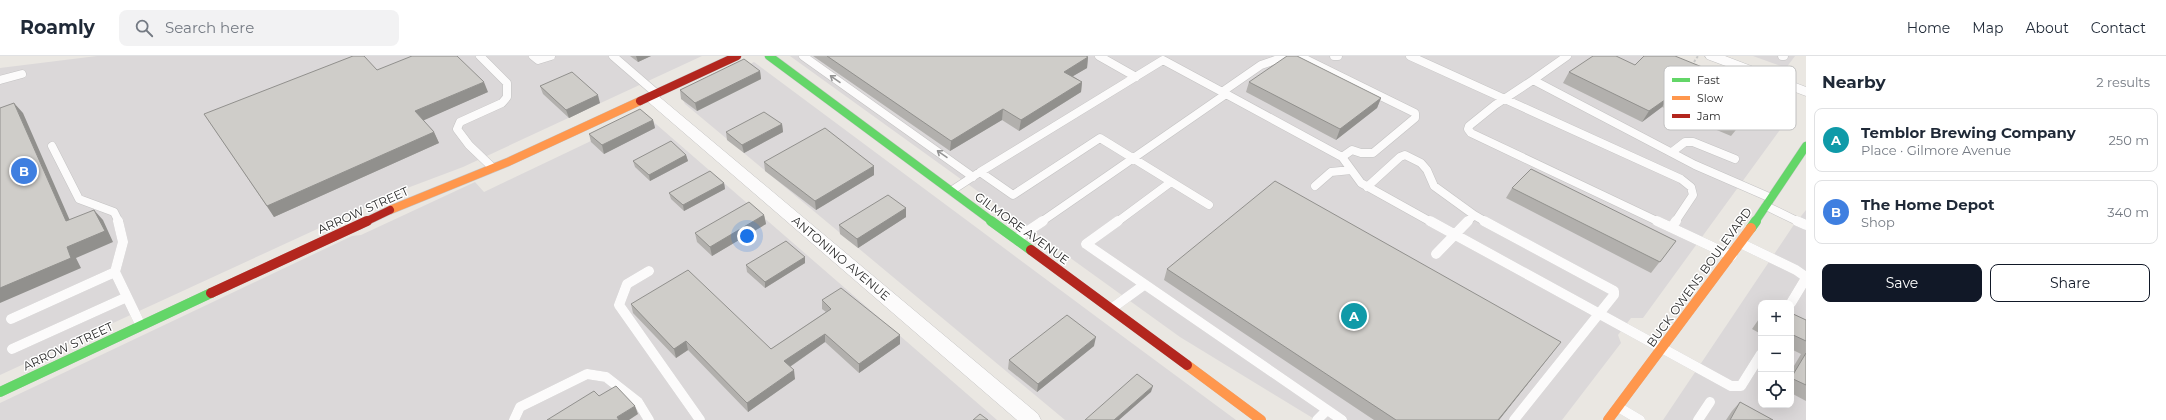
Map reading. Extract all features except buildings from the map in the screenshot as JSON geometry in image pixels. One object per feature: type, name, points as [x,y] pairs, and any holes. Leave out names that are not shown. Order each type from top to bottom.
[{"type":"street","name":"ARROW STREET","points":[[0,392],[383,213],[493,168],[737,56]]},
{"type":"street","name":"GILMORE AVENUE","points":[[769,56],[1261,420]]},
{"type":"street","points":[[1712,56],[1738,66]]},
{"type":"street","points":[[1796,88],[1806,92]]},
{"type":"street","name":"ANTONINO AVENUE","points":[[654,95],[1031,420]]},
{"type":"street","name":"BUCK OWENS BOULEVARD","points":[[1608,420],[1732,256],[1806,146]]},
{"type":"lane","points":[[480,56],[507,83],[507,97],[502,103],[460,122],[457,129],[469,145],[493,168]]},
{"type":"lane","points":[[533,56],[538,60],[551,56]]},
{"type":"lane","points":[[613,56],[654,95]]},
{"type":"lane","points":[[803,56],[977,174],[1013,195],[1100,138],[1209,205]]},
{"type":"lane","points":[[1099,56],[1136,77]]},
{"type":"lane","points":[[1155,56],[1342,157],[1361,183],[1367,187],[1731,386],[1741,386],[1758,359]]},
{"type":"lane","points":[[1016,239],[1133,158],[1261,66],[1288,56]]},
{"type":"lane","points":[[1299,56],[1416,113],[1415,118],[1373,153],[1361,153],[1352,150],[1342,157]]},
{"type":"lane","points":[[1410,56],[1687,183],[1693,191],[1693,195],[1672,227]]},
{"type":"lane","points":[[1553,56],[1564,58]]},
{"type":"lane","points":[[1564,58],[1534,80],[1504,98],[1469,126],[1468,129],[1471,133],[1732,256]]},
{"type":"lane","points":[[951,191],[1163,60]]},
{"type":"lane","points":[[0,80],[22,74]]},
{"type":"lane","points":[[1534,80],[1768,202],[1806,225]]},
{"type":"lane","points":[[1672,152],[1685,142],[1693,142],[1735,159]]},
{"type":"lane","points":[[52,146],[79,200],[114,212],[123,228],[124,241],[115,272],[141,326]]},
{"type":"lane","points":[[1367,187],[1400,157],[1405,155],[1421,163],[1427,170],[1434,186],[1474,215],[1614,291],[1614,295],[1514,420]]},
{"type":"lane","points":[[1316,186],[1331,172],[1351,170]]},
{"type":"lane","points":[[1171,182],[1086,244],[1342,420]]},
{"type":"lane","points":[[1436,254],[1474,215]]},
{"type":"lane","points":[[1740,243],[1796,270],[1806,278],[1793,300]]},
{"type":"lane","points":[[649,271],[627,284],[619,306],[700,420]]},
{"type":"lane","points":[[11,318],[115,272]]},
{"type":"lane","points":[[1111,309],[1144,285]]},
{"type":"lane","points":[[12,349],[126,296]]},
{"type":"lane","points":[[514,420],[520,407],[587,374],[606,377],[638,402],[649,420]]},
{"type":"lane","points":[[1698,420],[1710,402]]},
{"type":"lane","points":[[1618,407],[1640,420]]},
{"type":"lane","points":[[1317,420],[1327,410]]},
{"type":"path","points":[[1694,62],[1698,56]]},
{"type":"shaded area","points":[[97,56],[702,56],[463,167],[402,190],[0,375],[0,68]]},
{"type":"shaded area","points":[[790,56],[1671,56],[1700,66],[1664,66],[1664,130],[1780,130],[1643,318],[1631,318],[1618,335],[1621,343],[1562,420],[1316,420],[1180,337]]},
{"type":"shaded area","points":[[1753,56],[1795,56],[1788,66],[1780,66]]},
{"type":"shaded area","points":[[754,62],[1236,420],[1065,420],[685,104],[683,100],[685,96]]},
{"type":"shaded area","points":[[649,118],[997,420],[0,420],[0,403],[352,236],[361,235],[475,182],[484,192],[635,120]]},
{"type":"shaded area","points":[[1806,210],[1806,420],[1663,420],[1793,226]]},
{"type":"traffic: fast","points":[[769,56],[1031,250]]},
{"type":"traffic: fast","points":[[1751,228],[1806,146]]},
{"type":"traffic: fast","points":[[0,392],[211,293]]},
{"type":"traffic: slow","points":[[390,210],[508,162],[640,101]]},
{"type":"traffic: slow","points":[[1608,420],[1751,228]]},
{"type":"traffic: slow","points":[[1187,365],[1261,420]]},
{"type":"traffic: jam","points":[[640,101],[737,56]]},
{"type":"traffic: jam","points":[[211,293],[390,210]]},
{"type":"traffic: jam","points":[[1031,250],[1187,365]]},
{"type":"place","name":"The Home Depot","points":[[24,171]]},
{"type":"place","name":"Temblor Brewing Company","points":[[1354,316]]}]
